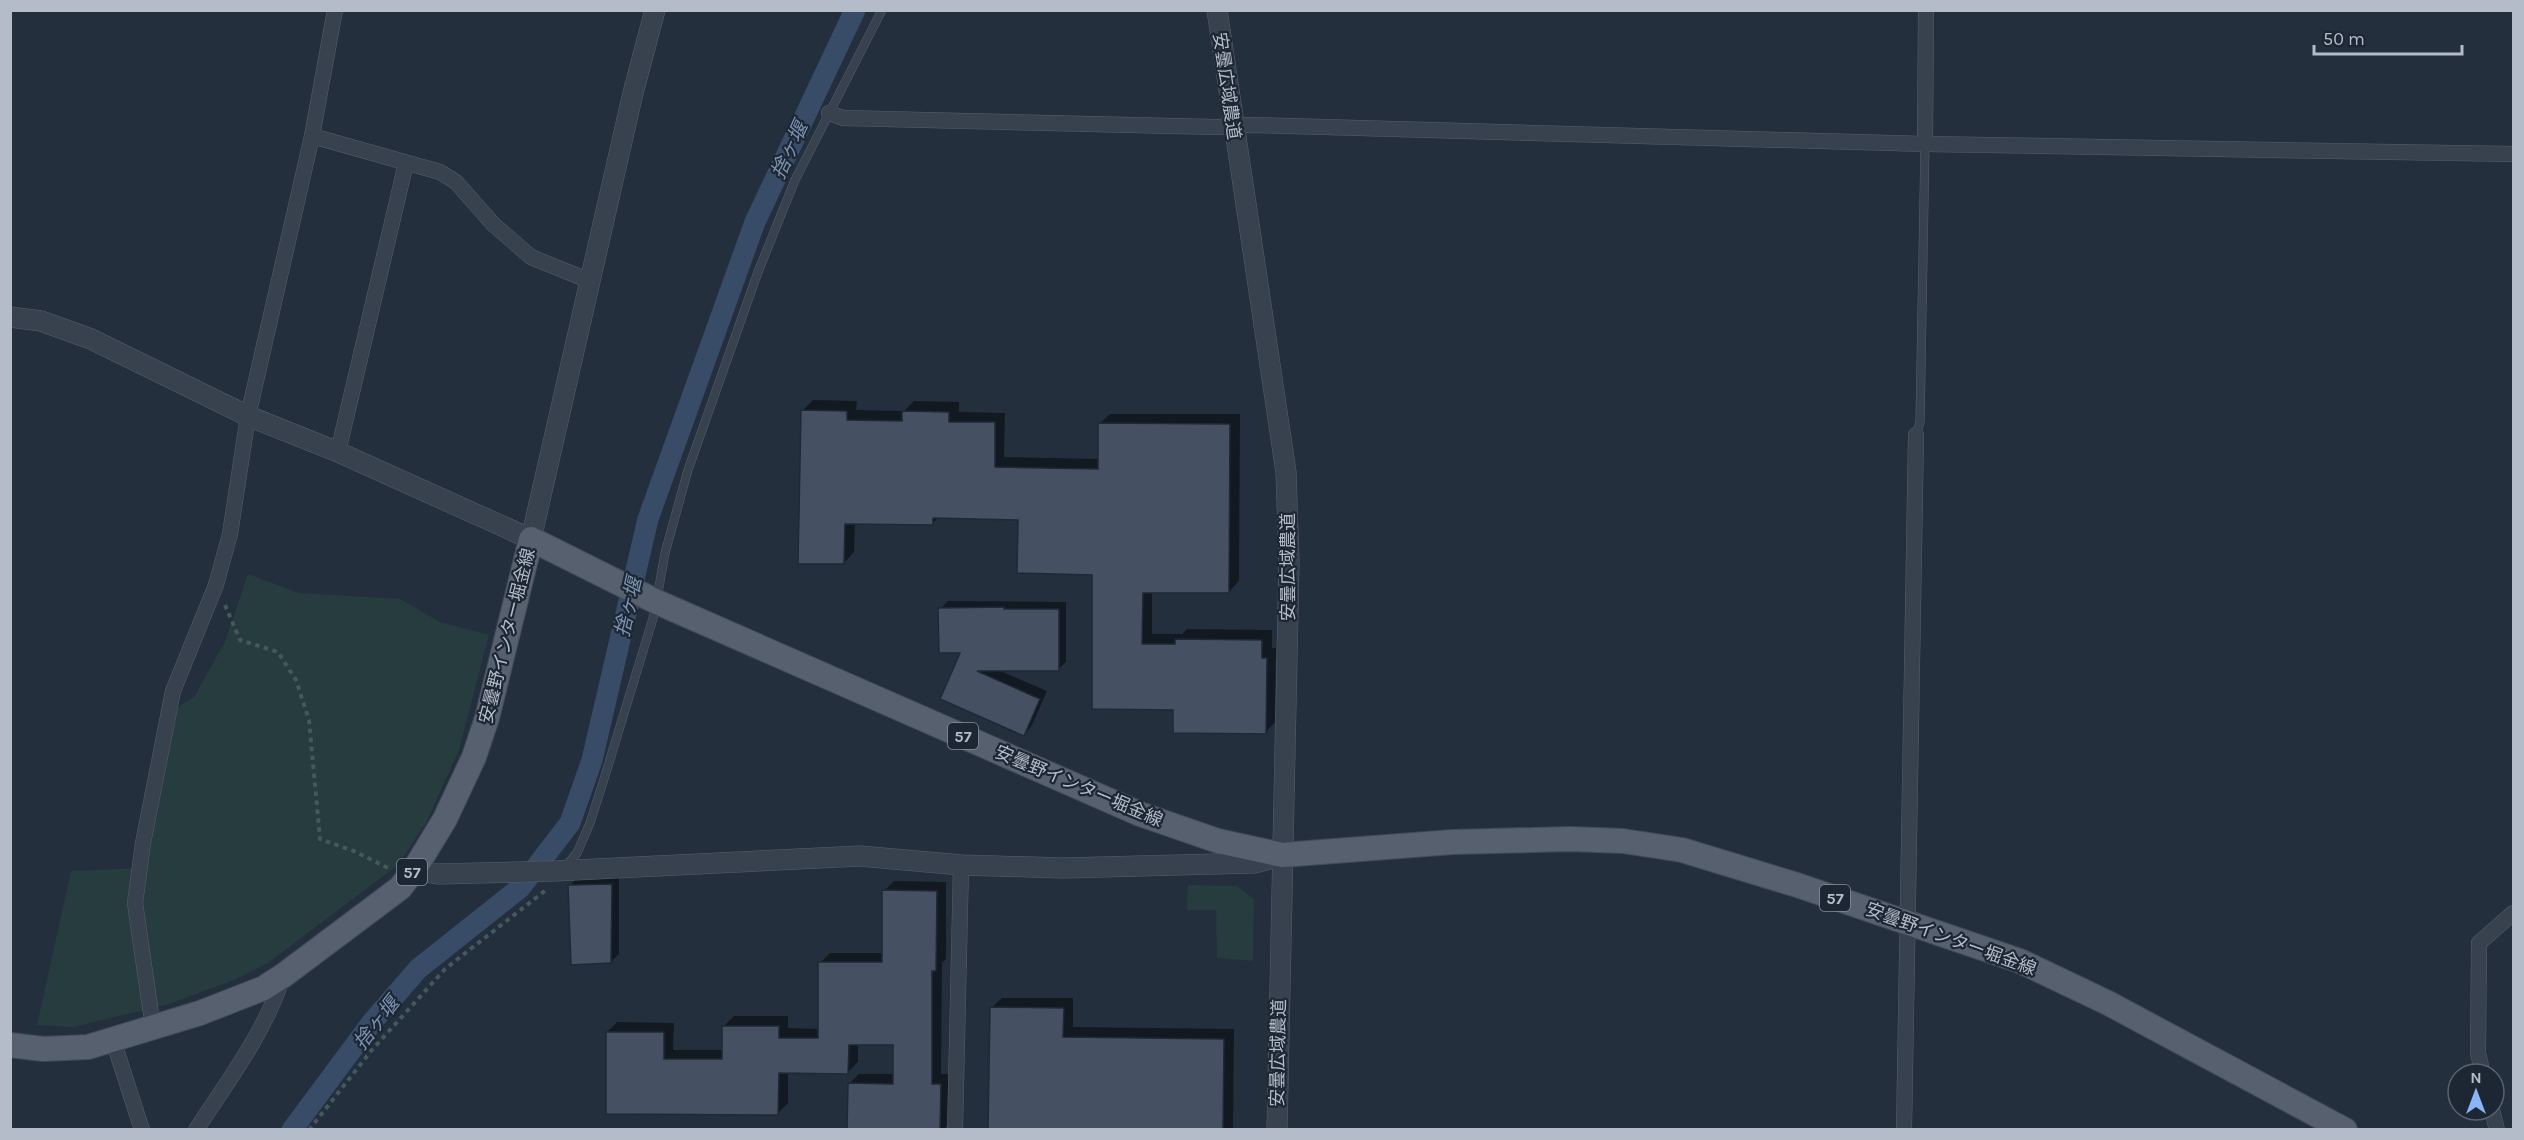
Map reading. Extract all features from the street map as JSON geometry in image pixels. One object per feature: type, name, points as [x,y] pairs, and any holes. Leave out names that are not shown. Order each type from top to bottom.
[{"type":"main road","name":"安曇野インター堀金線","points":[[10,1045],[63,1050],[88,1047],[154,1028],[243,996],[284,975],[400,888],[406,872],[445,819],[474,757],[488,718],[531,539],[654,600],[1140,814],[1218,841],[1282,855],[1453,842],[1570,839],[1623,841],[1682,850],[2020,961],[2108,1003],[2345,1130]]},
{"type":"street","points":[[154,1028],[150,1014],[135,903],[143,843],[173,691],[216,585],[230,534],[248,416],[312,136],[335,10]]},
{"type":"street","points":[[10,317],[41,321],[91,339],[248,416],[338,452],[531,539],[655,10]]},
{"type":"street","name":"安曇広域農道","points":[[1217,10],[1232,125],[1286,472],[1289,562],[1276,1130]]},
{"type":"street","points":[[1925,144],[1926,10]]},
{"type":"street","points":[[830,113],[843,118],[1216,127],[1232,125],[1925,144],[2514,154]]},
{"type":"street","points":[[312,136],[440,172],[456,182],[493,224],[531,257],[590,281]]},
{"type":"street","points":[[338,452],[406,163]]},
{"type":"street","points":[[1904,1130],[1916,435]]},
{"type":"street","points":[[406,872],[438,874],[519,871],[556,876],[860,856],[961,865],[1063,868],[1254,863],[1282,855]]},
{"type":"street","points":[[955,1130],[961,865]]},
{"type":"street","points":[[2480,1062],[2478,1053],[2479,943],[2513,913]]},
{"type":"street","points":[[196,1130],[251,1044],[279,990],[284,975]]},
{"type":"street","points":[[112,1040],[142,1130]]},
{"type":"lane","points":[[556,876],[577,852],[590,824],[627,709],[688,470],[758,272],[795,180],[882,10]]},
{"type":"lane","points":[[1916,435],[1920,422],[1925,144]]},
{"type":"path","points":[[216,585],[240,640],[279,652],[296,680],[309,720],[320,839],[406,872]]},
{"type":"path","points":[[309,1130],[372,1051],[445,969],[556,876]]},
{"type":"green space","points":[[248,574],[299,593],[400,599],[440,622],[489,635],[459,750],[426,823],[398,865],[268,963],[234,980],[169,1004],[73,1027],[37,1025],[71,871],[146,868],[160,718],[194,697],[225,642]]},
{"type":"green space","points":[[1188,885],[1237,886],[1254,899],[1253,961],[1217,958],[1216,910],[1187,910]]},
{"type":"building","points":[[801,410],[847,411],[847,420],[902,421],[902,411],[949,412],[949,422],[995,422],[995,467],[1098,469],[1098,423],[1230,424],[1229,593],[1143,593],[1142,644],[1175,644],[1175,639],[1262,640],[1262,658],[1267,658],[1266,734],[1173,733],[1173,710],[1092,709],[1092,575],[1017,573],[1018,520],[933,518],[933,525],[845,524],[844,564],[798,564]]},
{"type":"building","points":[[1004,607],[1004,609],[1059,609],[1059,671],[977,671],[1040,699],[1024,736],[940,699],[960,653],[939,653],[938,608]]},
{"type":"building","points":[[612,884],[611,963],[571,965],[568,885]]},
{"type":"building","points":[[882,890],[937,891],[936,971],[932,971],[932,1084],[941,1084],[940,1130],[847,1130],[848,1083],[893,1084],[893,1045],[849,1045],[848,1074],[779,1073],[778,1115],[606,1114],[606,1032],[664,1032],[664,1059],[722,1059],[722,1026],[779,1026],[779,1038],[818,1038],[818,962],[882,962]]},
{"type":"building","points":[[990,1007],[1064,1008],[1063,1037],[1224,1039],[1223,1130],[988,1130]]},
{"type":"waterway","name":"捨ヶ堰","points":[[292,1130],[373,1021],[418,969],[520,888],[570,823],[592,760],[648,519],[755,222],[855,10]]}]
